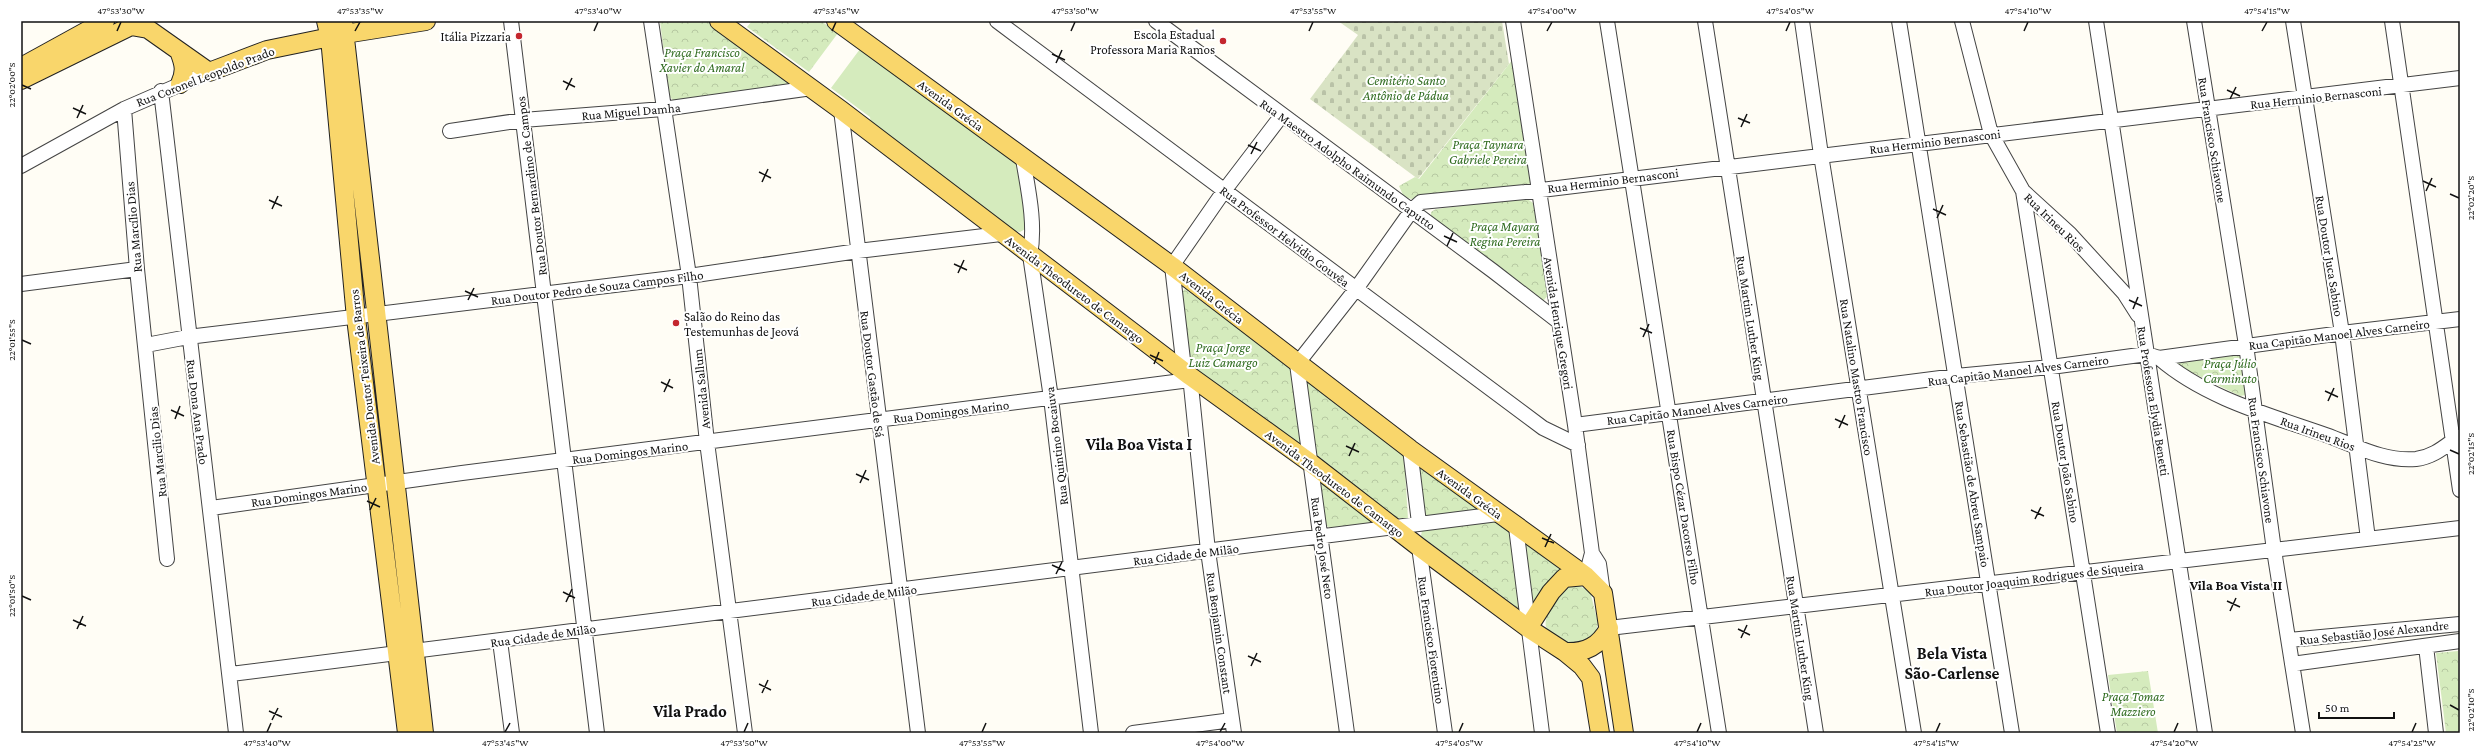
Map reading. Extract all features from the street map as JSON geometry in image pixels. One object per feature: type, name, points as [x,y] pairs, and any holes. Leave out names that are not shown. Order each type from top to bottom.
[{"type":"main road","points":[[21,67],[105,21]]},
{"type":"main road","name":"Rua Coronel Leopoldo Prado","points":[[209,72],[266,50],[336,28],[426,21]]},
{"type":"main road","name":"Avenida Theodureto de Camargo","points":[[719,21],[812,88],[1001,234],[1190,376],[1312,464],[1395,527],[1419,548],[1528,628]]},
{"type":"main road","name":"Avenida Grécia","points":[[836,21],[1023,159],[1172,266],[1410,449],[1516,527],[1586,576]]},
{"type":"main road","points":[[21,80],[131,26],[148,29],[209,72]]},
{"type":"main road","name":"Avenida Doutor Teixeira de Barros","points":[[336,28],[376,314],[396,482],[406,652],[407,733]]},
{"type":"main road","name":"Avenida Doutor Teixeira de Barros","points":[[336,28],[356,318],[377,485],[406,652],[424,733]]},
{"type":"main road","points":[[179,51],[184,64],[185,75],[180,84]]},
{"type":"main road","points":[[1600,733],[1591,678],[1582,666],[1565,652],[1528,628],[1551,592],[1564,578],[1586,576],[1603,594],[1624,733]]},
{"type":"main road","points":[[1565,652],[1583,651],[1595,646],[1604,638],[1609,628]]},
{"type":"street","name":"Rua Doutor Bernardino de Campos","points":[[512,21],[543,293],[597,733]]},
{"type":"street","name":"Avenida Sallum","points":[[651,21],[689,276],[706,442],[730,612],[745,733]]},
{"type":"street","name":"Rua Professor Helvidio Gouvêa","points":[[997,21],[1543,428],[1578,445]]},
{"type":"street","name":"Rua Maestro Adolpho Raimundo Caputto","points":[[1156,21],[1412,210],[1559,322]]},
{"type":"street","name":"Avenida Henrique Gregori","points":[[1513,21],[1578,445],[1592,554]]},
{"type":"street","name":"Rua Bispo Cézar Dacorso Filho","points":[[1608,21],[1630,178],[1670,413],[1718,733]]},
{"type":"street","name":"Rua Martim Luther King","points":[[1705,21],[1816,733]]},
{"type":"street","name":"Rua Natalino Mastro Francisco","points":[[1802,21],[1821,155],[1914,733]]},
{"type":"street","name":"Rua Sebastião de Abreu Sampaio","points":[[1899,21],[1920,143],[2012,733]]},
{"type":"street","name":"Rua Irineu Rios","points":[[1962,21],[1991,134],[2023,191],[2070,234],[2120,287],[2141,319]]},
{"type":"street","name":"Rua Professora Elydia Benetti","points":[[2096,21],[2141,319],[2153,356],[2179,560],[2205,733]]},
{"type":"street","name":"Rua Francisco Schiavone","points":[[2194,21],[2246,345],[2274,550],[2303,733]]},
{"type":"street","name":"Rua Doutor Juca Sabino","points":[[2293,21],[2342,332],[2368,539]]},
{"type":"street","points":[[2392,21],[2436,322],[2456,438],[2460,490]]},
{"type":"street","name":"Rua Coronel Leopoldo Prado","points":[[21,166],[124,109],[161,91],[209,72]]},
{"type":"street","name":"Rua Herminio Bernasconi","points":[[1412,210],[1421,202],[2402,87],[2460,78]]},
{"type":"street","name":"Rua Miguel Damha","points":[[450,132],[524,120],[663,108],[812,88]]},
{"type":"street","name":"Rua Dona Ana Prado","points":[[161,91],[188,337],[231,674],[236,733]]},
{"type":"street","name":"Rua Marcílio Dias","points":[[124,109],[137,269],[146,344]]},
{"type":"street","name":"Rua Doutor Gastão de Sá","points":[[841,110],[918,733]]},
{"type":"street","points":[[1172,266],[1224,191],[1282,115]]},
{"type":"street","name":"Rua Quintino Bocaiuva","points":[[1023,159],[1030,207],[1032,244],[1030,255],[1051,398],[1070,569],[1091,733]]},
{"type":"street","name":"Rua Doutor João Sabino","points":[[2023,191],[2108,733]]},
{"type":"street","points":[[1298,364],[1356,289],[1412,210]]},
{"type":"street","name":"Rua Doutor Pedro de Souza Campos Filho","points":[[146,344],[188,337],[356,318],[376,314],[689,276],[858,251],[1001,234]]},
{"type":"street","name":"Rua Benjamin Constant","points":[[1172,266],[1183,360],[1190,376],[1208,551],[1233,726]]},
{"type":"street","points":[[21,284],[137,269]]},
{"type":"street","name":"Rua Capitão Manoel Alves Carneiro","points":[[1575,425],[1764,400],[1860,390],[1956,376],[2153,356],[2342,332],[2460,320]]},
{"type":"street","name":"Rua Marcilio Dias","points":[[146,344],[167,559]]},
{"type":"street","name":"Rua Irineu Rios","points":[[2153,356],[2175,372],[2204,388],[2255,410],[2388,458],[2417,459],[2434,454],[2456,438]]},
{"type":"street","name":"Rua Pedro José Neto","points":[[1298,364],[1347,733]]},
{"type":"street","name":"Rua Domingos Marino","points":[[211,508],[564,460],[1182,381],[1190,376]]},
{"type":"street","points":[[1410,449],[1419,523]]},
{"type":"street","name":"Rua Cidade de Milão","points":[[231,674],[1498,514]]},
{"type":"street","points":[[1516,527],[1542,733]]},
{"type":"street","name":"Rua Doutor Joaquim Rodrigues de Siqueira","points":[[1609,628],[1989,584],[2083,571],[2460,528]]},
{"type":"street","name":"Rua Francisco Fiorentino","points":[[1419,548],[1445,733]]},
{"type":"street","points":[[1586,576],[1592,554]]},
{"type":"street","points":[[1592,554],[1599,564],[1603,594]]},
{"type":"street","name":"Rua Sebastião José Alexandre","points":[[2289,640],[2460,624]]},
{"type":"street","points":[[500,641],[512,733]]},
{"type":"street","name":"Rua Sebastião José Alexandre","points":[[2292,664],[2460,641]]},
{"type":"street","points":[[2426,646],[2436,733]]},
{"type":"street","points":[[1134,733],[1233,726]]},
{"type":"green space","name":"Praça Francisco Xavier do Amaral","points":[[660,21],[713,21],[792,85],[674,101],[669,96]]},
{"type":"green space","points":[[752,21],[821,21],[838,33],[809,72],[747,27]]},
{"type":"green space","name":"Cemitério Santo Antônio de Pádua","points":[[1338,21],[1502,21],[1509,64],[1418,179],[1310,99],[1358,35]]},
{"type":"green space","points":[[860,49],[885,68],[893,69],[1021,162],[1027,228],[1020,232],[1012,231],[871,124],[870,117],[831,88]]},
{"type":"green space","name":"Praça Taynara Gabriele Pereira","points":[[1513,59],[1531,183],[1527,185],[1412,199],[1404,197],[1399,186],[1415,177],[1419,179]]},
{"type":"green space","name":"Praça Mayara Regina Pereira","points":[[1526,198],[1533,203],[1550,293],[1544,300],[1540,300],[1431,219],[1431,212],[1436,209]]},
{"type":"green space","name":"Praça Jorge Luiz Camargo","points":[[1185,289],[1293,369],[1302,444],[1299,445],[1192,368],[1181,293]]},
{"type":"green space","name":"Praça Júlio Carminato","points":[[2241,349],[2246,395],[2240,396],[2174,364],[2176,358]]},
{"type":"green space","points":[[1305,378],[1404,453],[1408,519],[1396,518],[1316,458]]},
{"type":"green space","points":[[1415,461],[1488,509],[1425,518]]},
{"type":"green space","points":[[1322,482],[1387,523],[1331,529],[1327,526],[1322,515],[1320,493]]},
{"type":"green space","points":[[1494,519],[1513,530],[1520,610],[1421,536],[1422,530]]},
{"type":"green space","points":[[1521,534],[1571,570],[1533,614]]},
{"type":"green space","points":[[1575,584],[1590,591],[1598,623],[1592,638],[1578,646],[1554,636],[1548,631],[1546,625],[1549,610],[1560,589]]},
{"type":"green space","points":[[2458,651],[2460,733],[2446,733],[2436,653]]},
{"type":"green space","name":"Praça Tomaz Mazziero","points":[[2148,671],[2158,733],[2117,733],[2108,675]]},
{"type":"place","name":"Itália Pizzaria","points":[[519,36]]},
{"type":"place","name":"Escola Estadual Professora Maria Ramos","points":[[1223,41]]},
{"type":"place","name":"Salão do Reino das Testemunhas de Jeová","points":[[676,323]]},
{"type":"district","name":"Vila Boa Vista I","points":[[1139,444]]},
{"type":"district","name":"Vila Boa Vista II","points":[[2236,585]]},
{"type":"district","name":"Bela Vista São-Carlense","points":[[1952,663]]},
{"type":"district","name":"Vila Prado","points":[[690,711]]}]
